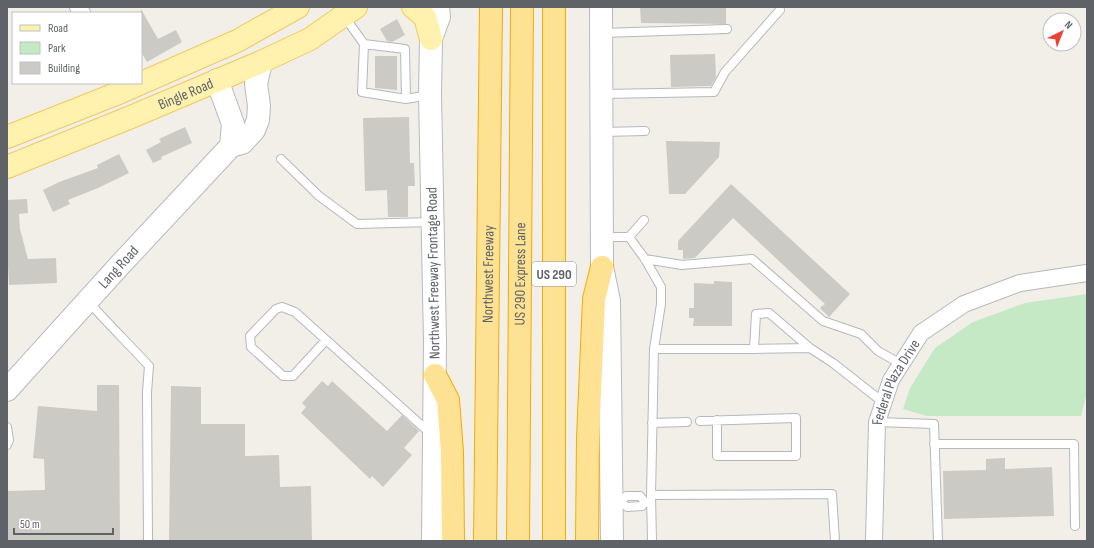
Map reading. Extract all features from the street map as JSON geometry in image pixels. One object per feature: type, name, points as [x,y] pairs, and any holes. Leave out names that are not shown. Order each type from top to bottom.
[{"type":"highway","name":"Northwest Freeway","points":[[485,541],[491,7]]},
{"type":"highway","name":"US 290 Express Lane","points":[[518,541],[522,7]]},
{"type":"highway","name":"US 290","points":[[554,7],[554,541]]},
{"type":"highway","points":[[587,541],[588,438],[594,299],[602,267]]},
{"type":"highway","points":[[435,375],[448,400],[452,452],[453,541]]},
{"type":"main road","points":[[231,146],[232,124],[217,80],[225,66],[299,7]]},
{"type":"main road","name":"Bingle Road","points":[[142,79],[237,41],[299,7]]},
{"type":"main road","points":[[413,7],[425,17],[431,39]]},
{"type":"main road","points":[[601,7],[602,267],[609,301],[616,502],[612,541]]},
{"type":"main road","name":"Northwest Freeway Frontage Road","points":[[433,541],[435,375],[430,95],[431,39],[441,10]]},
{"type":"main road","name":"Bingle Road","points":[[7,167],[261,62],[310,39],[350,11]]},
{"type":"main road","name":"Lang Road","points":[[7,390],[231,146],[242,143],[254,130],[258,120],[259,106],[256,84],[261,62]]},
{"type":"main road","name":"Bingle Road","points":[[7,137],[130,84]]},
{"type":"street","points":[[120,88],[131,117]]},
{"type":"street","name":"Federal Plaza Drive","points":[[874,541],[877,422],[891,380],[920,333],[964,304],[1020,283],[1087,273]]},
{"type":"lane","points":[[602,94],[714,92],[725,72],[780,10]]},
{"type":"lane","points":[[350,11],[364,44],[362,92],[406,99],[430,95]]},
{"type":"lane","points":[[601,33],[727,29]]},
{"type":"lane","points":[[364,44],[405,50],[406,99]]},
{"type":"lane","points":[[601,132],[645,131]]},
{"type":"lane","points":[[281,159],[319,196],[357,224],[432,222]]},
{"type":"lane","points":[[602,237],[629,237],[644,220]]},
{"type":"lane","points":[[629,237],[645,259],[661,287],[661,304],[654,349],[649,500],[652,541]]},
{"type":"lane","points":[[645,259],[682,265],[752,259],[823,321],[861,334],[878,351],[901,364]]},
{"type":"lane","points":[[88,301],[108,325],[131,346],[149,366],[147,392],[148,541]]},
{"type":"lane","points":[[326,340],[293,376],[283,376],[251,347],[250,336],[276,309],[282,308],[295,312],[434,437]]},
{"type":"lane","points":[[754,349],[756,314],[769,313],[810,348],[833,363],[884,403]]},
{"type":"lane","points":[[654,349],[810,348]]},
{"type":"lane","points":[[700,421],[717,420],[796,418],[796,456],[717,456],[717,420]]},
{"type":"lane","points":[[652,424],[687,422]]},
{"type":"lane","points":[[877,422],[934,424],[938,541]]},
{"type":"lane","points":[[7,427],[9,440],[7,445]]},
{"type":"lane","points":[[934,444],[1074,444],[1075,526]]},
{"type":"lane","points":[[616,502],[627,507],[642,506],[649,500],[832,494],[835,541]]},
{"type":"green space","points":[[1087,294],[1087,392],[1081,416],[927,416],[903,409],[910,388],[935,348],[973,322],[1025,303]]},
{"type":"building","points":[[640,7],[726,7],[726,24],[641,23]]},
{"type":"building","points":[[141,9],[158,39],[176,30],[182,42],[147,62],[142,54]]},
{"type":"building","points":[[397,19],[405,35],[392,42],[387,41],[380,29]]},
{"type":"building","points":[[715,54],[716,77],[711,86],[671,87],[670,55]]},
{"type":"building","points":[[375,56],[397,56],[397,90],[375,88]]},
{"type":"building","points":[[409,117],[410,163],[414,163],[415,186],[408,186],[408,217],[388,217],[387,190],[365,191],[363,118]]},
{"type":"building","points":[[185,127],[192,143],[161,157],[162,159],[153,163],[146,150],[161,142],[159,139]]},
{"type":"building","points":[[666,141],[720,142],[719,157],[685,194],[669,194]]},
{"type":"building","points":[[119,154],[129,173],[68,200],[70,204],[53,212],[43,190],[59,182],[98,168],[97,165]]},
{"type":"building","points":[[731,184],[850,294],[829,317],[820,308],[825,304],[733,218],[695,258],[683,259],[683,250],[678,250],[678,241]]},
{"type":"building","points":[[27,199],[28,213],[19,214],[20,229],[28,259],[56,258],[57,283],[9,285],[7,200]]},
{"type":"building","points":[[714,281],[732,282],[732,326],[693,326],[694,318],[689,318],[689,308],[694,308],[694,283],[714,284]]},
{"type":"building","points":[[322,381],[328,386],[332,381],[387,431],[402,415],[419,431],[404,448],[412,455],[383,487],[372,476],[370,479],[301,413],[306,407],[302,403]]},
{"type":"building","points":[[97,385],[119,385],[120,541],[7,541],[7,491],[45,490],[44,459],[33,458],[38,406],[97,411]]},
{"type":"building","points":[[171,386],[201,387],[201,424],[245,424],[245,456],[279,455],[280,487],[311,486],[312,541],[169,541]]},
{"type":"building","points":[[1005,458],[1005,469],[1052,467],[1054,516],[944,519],[943,471],[986,470],[986,459]]}]
